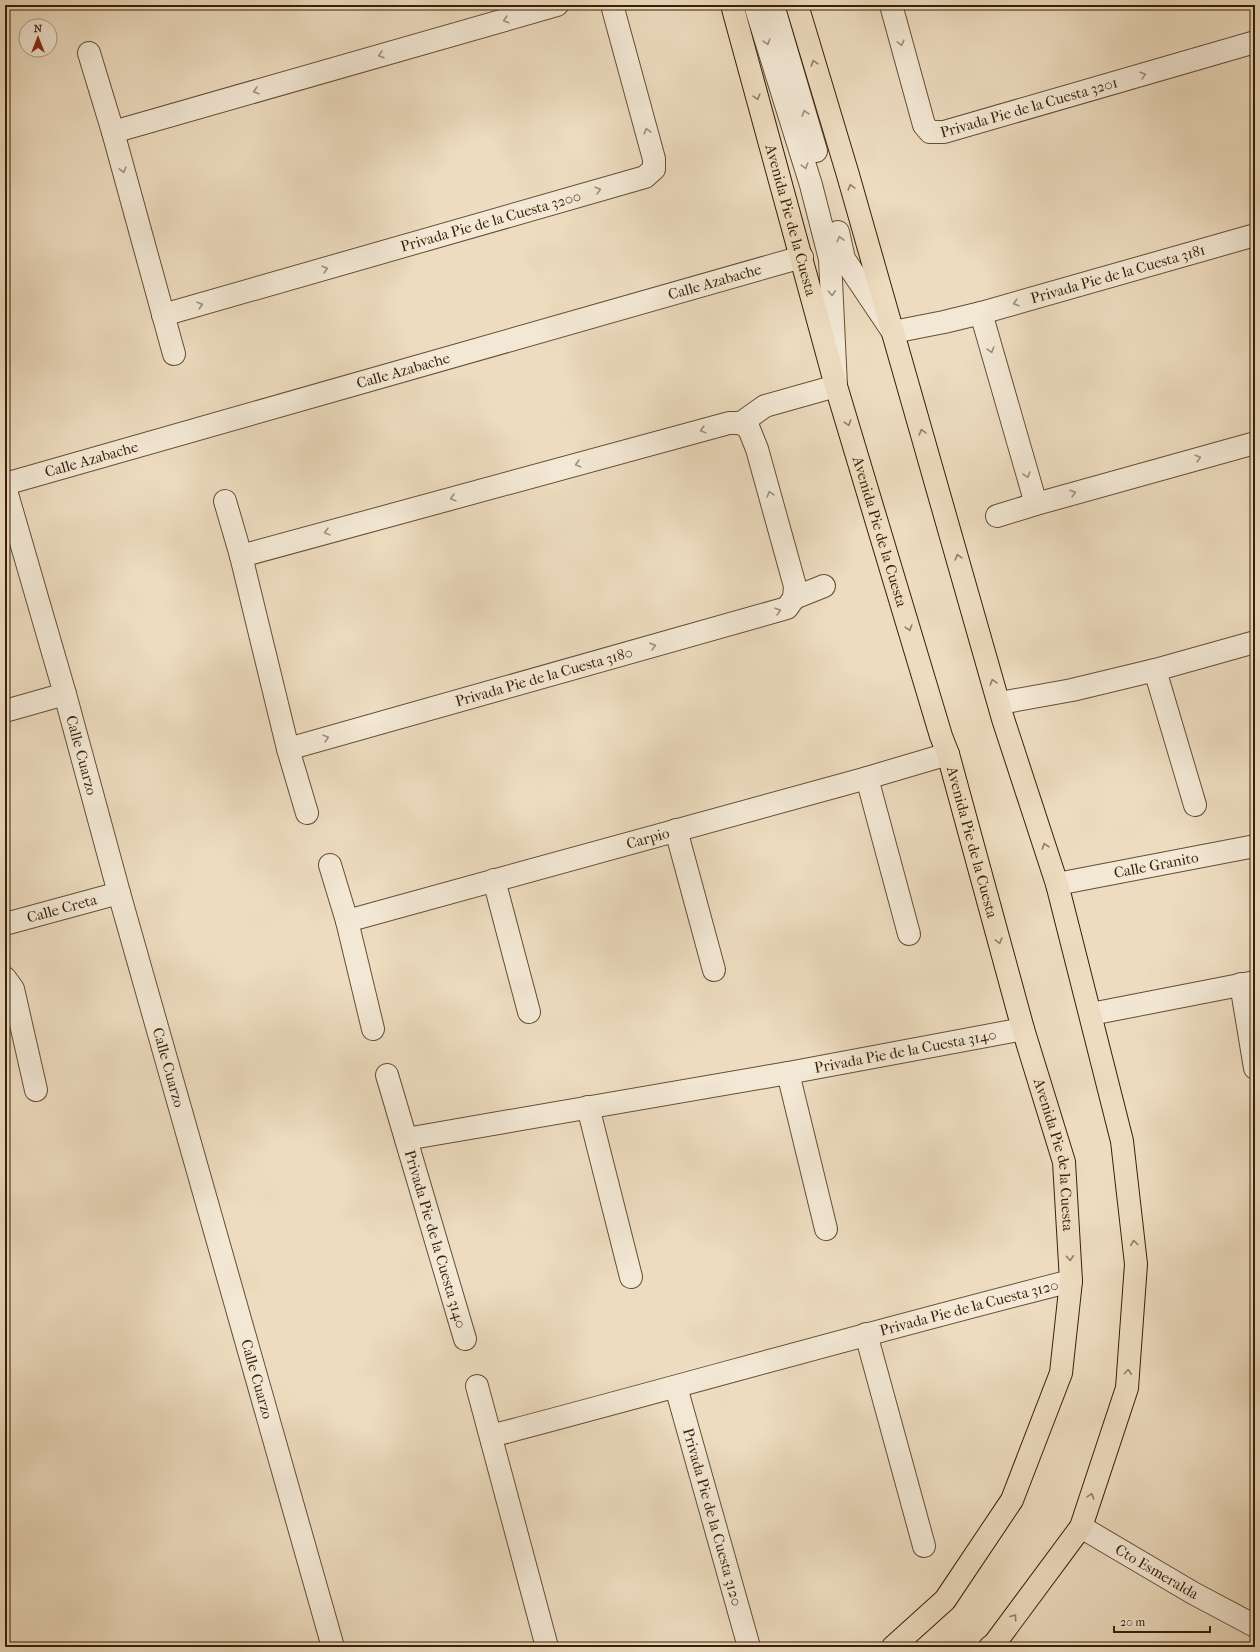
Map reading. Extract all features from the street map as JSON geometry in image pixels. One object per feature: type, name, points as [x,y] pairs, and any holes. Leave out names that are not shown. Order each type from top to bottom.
[{"type":"main road","name":"Avenida Pie de la Cuesta","points":[[732,5],[836,386],[941,736],[948,754],[1022,1029],[1064,1162],[1071,1281],[1061,1374],[1012,1500],[944,1600],[893,1647]]},
{"type":"main road","points":[[797,5],[848,175],[1000,703],[1003,719],[1057,884],[1122,1141],[1136,1264],[1127,1388],[1081,1526],[995,1643],[990,1647]]},
{"type":"street","points":[[113,132],[557,5]]},
{"type":"street","name":"Privada Pie de la Cuesta 3200","points":[[163,315],[645,177],[654,169],[654,159],[612,5]]},
{"type":"street","points":[[241,556],[721,425],[729,423],[742,423],[765,406],[836,386],[830,259],[811,185],[755,5]]},
{"type":"street","points":[[773,5],[826,182],[844,259],[893,332]]},
{"type":"street","name":"Privada Pie de la Cuesta 3201","points":[[891,5],[924,125],[930,132],[944,132],[1255,42]]},
{"type":"street","points":[[89,53],[113,132],[174,354]]},
{"type":"street","name":"Privada Pie de la Cuesta 3181","points":[[893,332],[980,313],[1255,235]]},
{"type":"street","name":"Calle Azabache","points":[[5,486],[802,257]]},
{"type":"street","points":[[980,313],[1036,504]]},
{"type":"street","points":[[742,423],[749,429],[757,449],[796,586],[794,598]]},
{"type":"street","points":[[997,516],[1255,443]]},
{"type":"street","name":"Calle Cuarzo","points":[[5,486],[333,1647]]},
{"type":"street","points":[[225,501],[241,556],[288,748],[307,813]]},
{"type":"street","name":"Privada Pie de la Cuesta 3180","points":[[288,748],[788,608],[794,598],[824,586]]},
{"type":"street","points":[[1000,703],[1072,690],[1155,670],[1255,642]]},
{"type":"street","points":[[1155,670],[1195,805]]},
{"type":"street","points":[[5,711],[65,694]]},
{"type":"street","name":"Carpio","points":[[347,921],[868,778],[948,754]]},
{"type":"street","points":[[868,778],[908,934]]},
{"type":"street","points":[[676,830],[714,970]]},
{"type":"street","name":"Calle Granito","points":[[1057,884],[1255,846]]},
{"type":"street","points":[[330,865],[347,921],[373,1029]]},
{"type":"street","points":[[494,880],[529,1012]]},
{"type":"street","name":"Calle Creta","points":[[5,924],[119,892]]},
{"type":"street","points":[[5,978],[13,989],[36,1090]]},
{"type":"street","points":[[1091,1014],[1248,983],[1255,1068]]},
{"type":"street","name":"Privada Pie de la Cuesta 3140","points":[[406,1139],[788,1073],[1022,1029]]},
{"type":"street","points":[[788,1073],[826,1229]]},
{"type":"street","name":"Privada Pie de la Cuesta 3140","points":[[387,1075],[465,1339]]},
{"type":"street","points":[[588,1107],[631,1277]]},
{"type":"street","name":"Privada Pie de la Cuesta 3120","points":[[491,1436],[676,1387],[866,1334],[1071,1281]]},
{"type":"street","name":"Privada Pie de la Cuesta 3120","points":[[866,1334],[924,1546]]},
{"type":"street","points":[[477,1386],[547,1647]]},
{"type":"street","name":"Privada Pie de la Cuesta 3120","points":[[676,1387],[749,1647]]},
{"type":"street","name":"Cto Esmeralda","points":[[1081,1526],[1193,1593],[1255,1626]]}]
